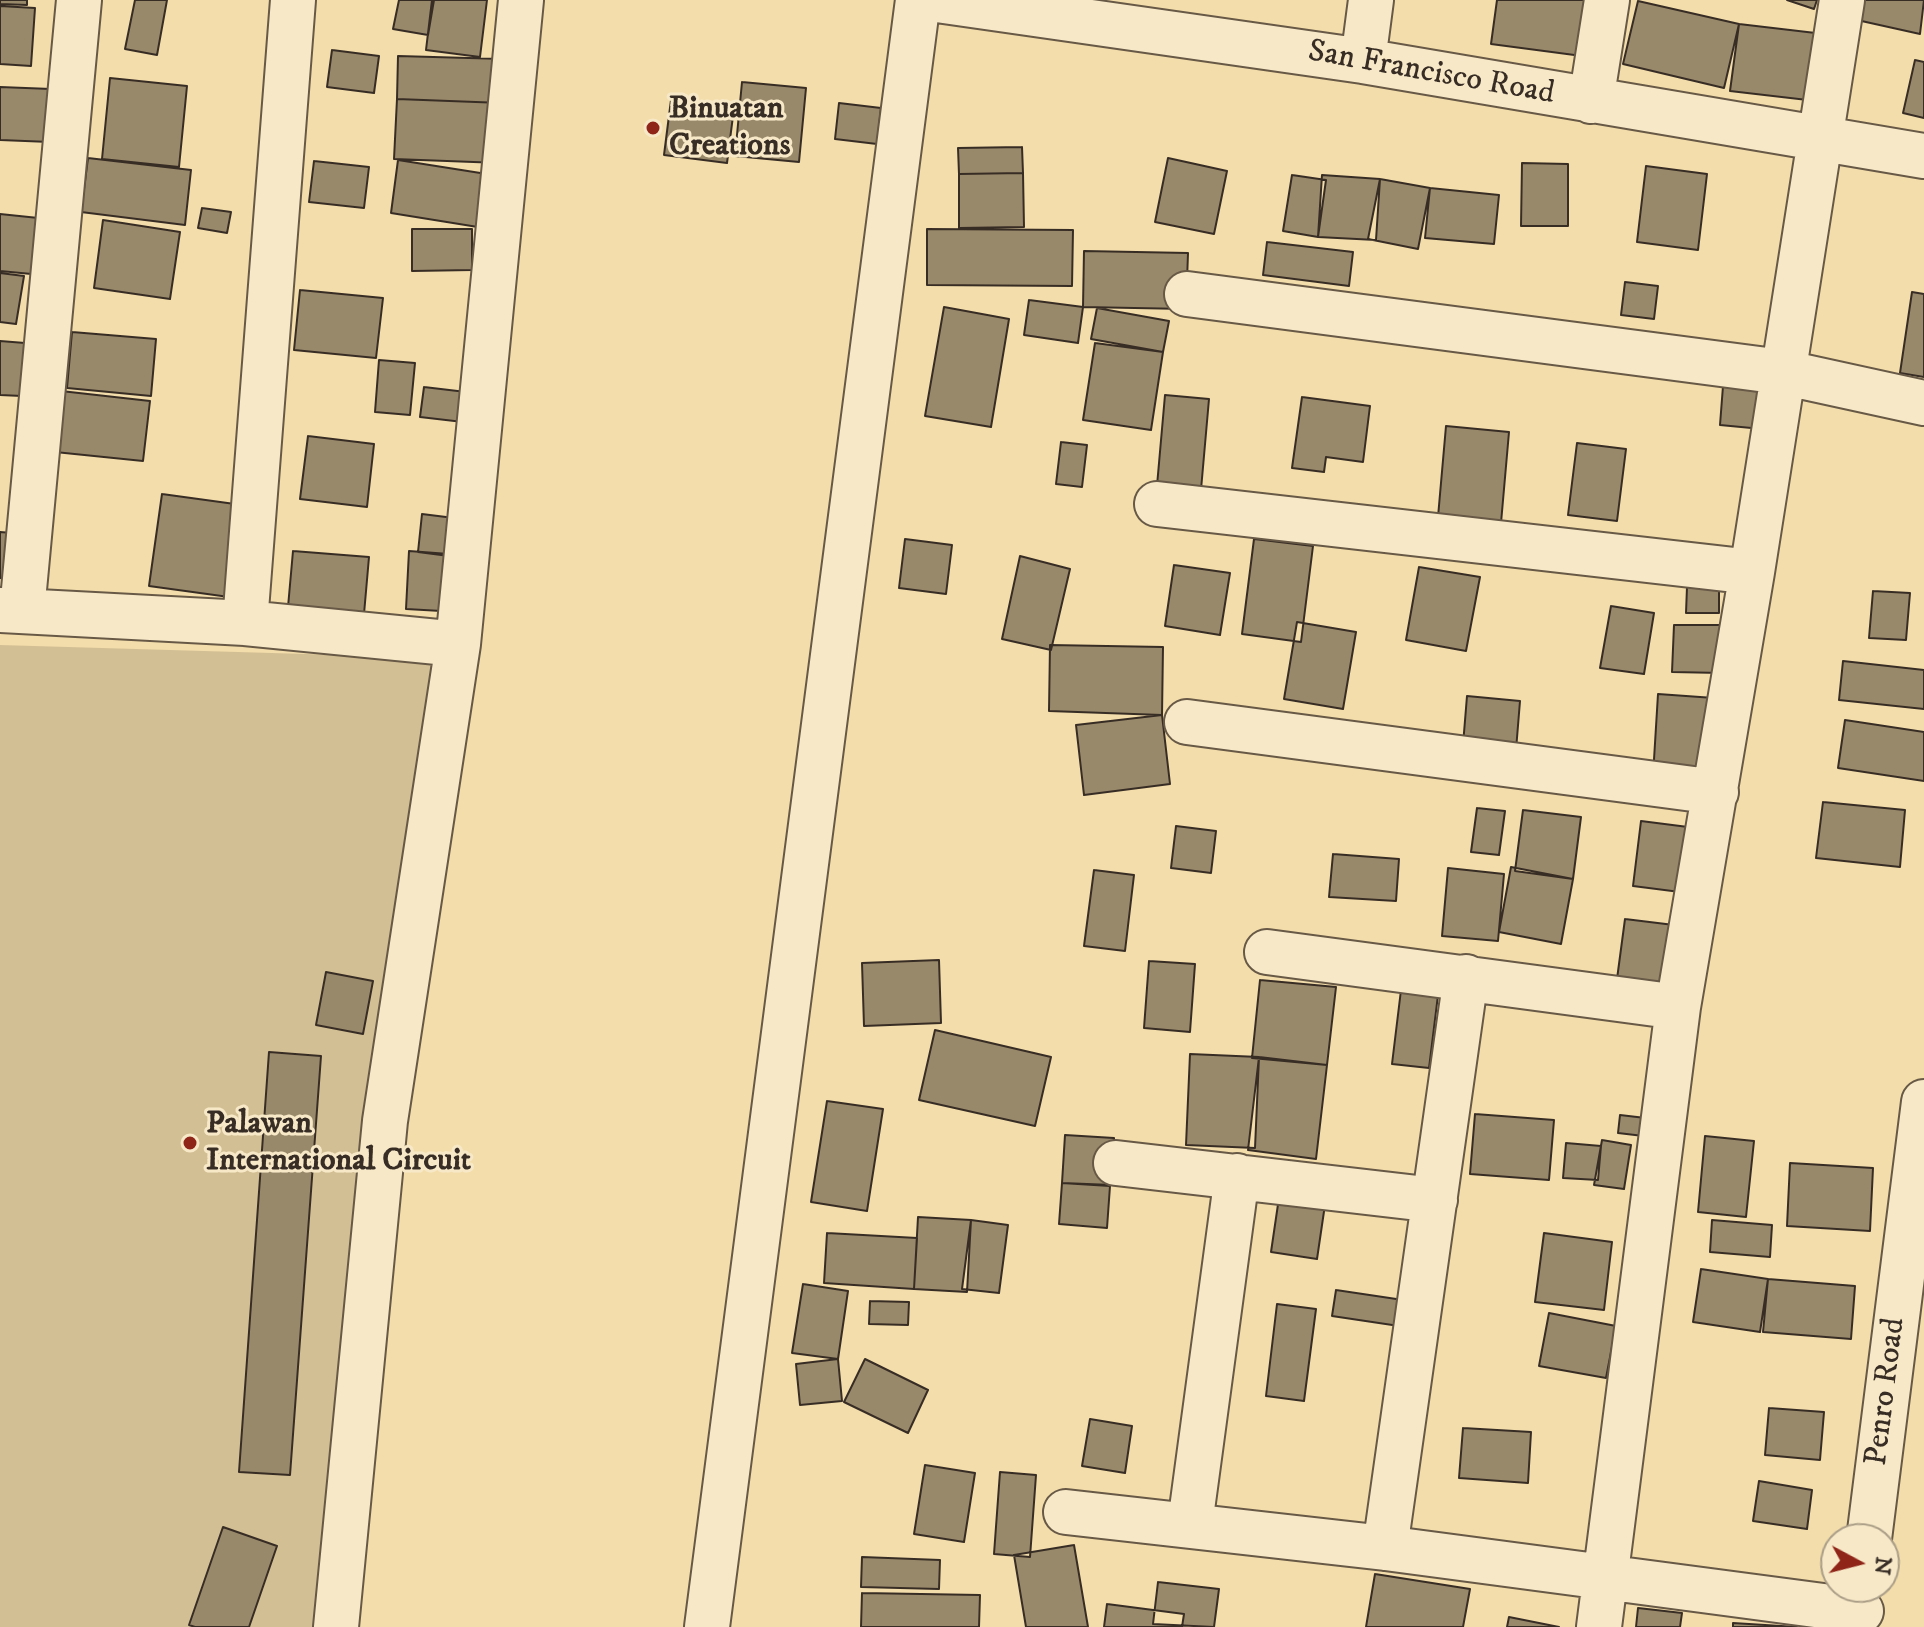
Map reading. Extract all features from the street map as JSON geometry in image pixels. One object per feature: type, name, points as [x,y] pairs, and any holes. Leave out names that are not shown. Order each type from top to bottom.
[{"type":"street","points":[[79,0],[11,611],[245,623],[458,644]]},
{"type":"street","points":[[245,623],[293,0]]},
{"type":"street","points":[[336,1627],[385,1121],[458,644],[521,0]]},
{"type":"street","points":[[707,1627],[918,0]]},
{"type":"street","name":"San Francisco Road","points":[[937,0],[1144,15],[1363,61],[1924,156]]},
{"type":"street","points":[[1363,61],[1371,0]]},
{"type":"street","points":[[1591,101],[1607,0]]},
{"type":"street","points":[[1599,1627],[1678,1007],[1752,572],[1842,0]]},
{"type":"street","points":[[1187,294],[1782,372],[1924,403]]},
{"type":"street","points":[[1157,504],[1752,572]]},
{"type":"street","points":[[1187,722],[1716,792]]},
{"type":"street","points":[[1267,952],[1678,1007]]},
{"type":"street","points":[[1385,1548],[1466,977]]},
{"type":"street","name":"Penro Road","points":[[1871,1523],[1924,1102]]},
{"type":"street","points":[[1116,1163],[1435,1200]]},
{"type":"street","points":[[1190,1524],[1237,1176]]},
{"type":"street","points":[[1066,1512],[1190,1524],[1861,1608]]},
{"type":"shaded area","name":"Palawan International Circuit","points":[[0,645],[442,658],[317,1627],[0,1627]]},
{"type":"building","points":[[0,0],[27,0],[27,5],[0,4]]},
{"type":"building","points":[[135,0],[167,0],[157,55],[125,49]]},
{"type":"building","points":[[399,0],[434,0],[428,35],[393,29]]},
{"type":"building","points":[[432,0],[487,0],[480,57],[426,50]]},
{"type":"building","points":[[1497,0],[1589,0],[1582,56],[1491,44]]},
{"type":"building","points":[[1787,0],[1817,0],[1814,9]]},
{"type":"building","points":[[1861,0],[1924,0],[1920,34],[1857,20]]},
{"type":"building","points":[[1638,1],[1739,24],[1724,88],[1623,64]]},
{"type":"building","points":[[0,6],[35,8],[31,66],[0,64]]},
{"type":"building","points":[[1739,24],[1824,34],[1816,101],[1730,91]]},
{"type":"building","points":[[332,50],[379,56],[374,93],[327,87]]},
{"type":"building","points":[[398,56],[504,59],[502,103],[397,99]]},
{"type":"building","points":[[1915,60],[1924,62],[1924,118],[1903,113]]},
{"type":"building","points":[[110,78],[187,86],[179,167],[102,159]]},
{"type":"building","points":[[742,82],[806,88],[799,162],[735,156]]},
{"type":"building","points":[[0,87],[51,89],[50,142],[0,140]]},
{"type":"building","points":[[397,99],[502,103],[500,163],[394,159]]},
{"type":"building","points":[[671,100],[734,108],[727,163],[664,155]]},
{"type":"building","points":[[839,103],[881,108],[877,144],[835,139]]},
{"type":"building","points":[[1022,147],[1023,173],[959,174],[958,148]]},
{"type":"building","points":[[88,158],[191,170],[185,225],[81,212]]},
{"type":"building","points":[[1168,158],[1227,171],[1214,234],[1155,222]]},
{"type":"building","points":[[398,160],[493,175],[484,228],[391,213]]},
{"type":"building","points":[[314,161],[369,167],[364,208],[309,202]]},
{"type":"building","points":[[1522,163],[1568,164],[1568,226],[1521,226]]},
{"type":"building","points":[[1646,166],[1707,174],[1698,250],[1637,242]]},
{"type":"building","points":[[1023,173],[1024,227],[959,228],[959,174]]},
{"type":"building","points":[[1292,175],[1326,180],[1318,237],[1283,231]]},
{"type":"building","points":[[1322,175],[1380,179],[1376,240],[1318,237]]},
{"type":"building","points":[[1380,179],[1430,188],[1418,249],[1368,239]]},
{"type":"building","points":[[1430,188],[1499,195],[1494,244],[1425,238]]},
{"type":"building","points":[[202,208],[231,212],[227,233],[198,228]]},
{"type":"building","points":[[0,214],[48,219],[42,275],[0,271]]},
{"type":"building","points":[[103,220],[180,232],[170,299],[94,288]]},
{"type":"building","points":[[412,229],[472,229],[472,270],[412,271]]},
{"type":"building","points":[[927,229],[1073,230],[1072,286],[927,285]]},
{"type":"building","points":[[1267,242],[1353,252],[1349,286],[1263,275]]},
{"type":"building","points":[[1084,251],[1188,253],[1186,309],[1083,307]]},
{"type":"building","points":[[0,273],[24,276],[16,324],[0,322]]},
{"type":"building","points":[[1625,282],[1658,286],[1654,319],[1621,315]]},
{"type":"building","points":[[300,290],[383,298],[376,358],[294,350]]},
{"type":"building","points":[[1912,292],[1924,294],[1924,377],[1900,373]]},
{"type":"building","points":[[1029,300],[1083,307],[1078,343],[1024,335]]},
{"type":"building","points":[[944,307],[1009,319],[991,427],[925,416]]},
{"type":"building","points":[[1097,308],[1169,321],[1163,352],[1091,339]]},
{"type":"building","points":[[72,332],[156,339],[151,396],[67,388]]},
{"type":"building","points":[[0,341],[25,343],[22,396],[0,395]]},
{"type":"building","points":[[1095,343],[1163,352],[1151,430],[1083,420]]},
{"type":"building","points":[[379,360],[415,363],[410,415],[375,412]]},
{"type":"building","points":[[1724,373],[1766,376],[1762,429],[1720,425]]},
{"type":"building","points":[[424,387],[466,392],[463,422],[420,417]]},
{"type":"building","points":[[61,391],[150,401],[143,461],[55,452]]},
{"type":"building","points":[[1165,395],[1209,399],[1200,501],[1156,497]]},
{"type":"building","points":[[1302,397],[1370,406],[1363,462],[1326,457],[1324,472],[1292,468]]},
{"type":"building","points":[[1446,426],[1509,432],[1501,523],[1438,517]]},
{"type":"building","points":[[308,436],[374,444],[367,507],[300,499]]},
{"type":"building","points":[[1061,442],[1087,445],[1082,487],[1056,484]]},
{"type":"building","points":[[1577,443],[1626,449],[1617,521],[1568,515]]},
{"type":"building","points":[[162,494],[242,505],[229,597],[149,586]]},
{"type":"building","points":[[422,514],[454,518],[449,556],[418,552]]},
{"type":"building","points":[[0,532],[12,533],[7,579],[0,578]]},
{"type":"building","points":[[905,539],[952,545],[946,594],[899,588]]},
{"type":"building","points":[[1254,539],[1313,546],[1301,642],[1242,634]]},
{"type":"building","points":[[293,551],[369,557],[364,614],[288,607]]},
{"type":"building","points":[[409,551],[462,555],[459,612],[406,609]]},
{"type":"building","points":[[1020,556],[1070,569],[1051,650],[1002,639]]},
{"type":"building","points":[[1174,565],[1230,573],[1220,635],[1165,626]]},
{"type":"building","points":[[1419,567],[1480,577],[1466,651],[1406,640]]},
{"type":"building","points":[[1687,587],[1719,587],[1719,613],[1686,613]]},
{"type":"building","points":[[1873,591],[1910,593],[1906,640],[1869,638]]},
{"type":"building","points":[[1611,606],[1654,613],[1644,674],[1600,668]]},
{"type":"building","points":[[1297,622],[1356,632],[1343,709],[1284,699]]},
{"type":"building","points":[[1674,625],[1723,625],[1722,673],[1672,672]]},
{"type":"building","points":[[1050,645],[1163,647],[1162,715],[1049,711]]},
{"type":"building","points":[[1843,661],[1924,670],[1924,709],[1839,700]]},
{"type":"building","points":[[1658,694],[1714,698],[1709,779],[1653,776]]},
{"type":"building","points":[[1467,696],[1520,701],[1516,750],[1463,745]]},
{"type":"building","points":[[1162,715],[1170,784],[1084,795],[1076,725]]},
{"type":"building","points":[[1845,720],[1924,732],[1924,781],[1838,768]]},
{"type":"building","points":[[1823,802],[1905,810],[1900,867],[1816,858]]},
{"type":"building","points":[[1477,808],[1505,811],[1499,855],[1471,852]]},
{"type":"building","points":[[1523,810],[1581,817],[1573,879],[1515,871]]},
{"type":"building","points":[[1641,821],[1688,827],[1680,892],[1633,886]]},
{"type":"building","points":[[1176,826],[1216,831],[1211,873],[1171,868]]},
{"type":"building","points":[[1333,854],[1399,859],[1396,901],[1329,897]]},
{"type":"building","points":[[1511,867],[1573,879],[1561,944],[1499,932]]},
{"type":"building","points":[[1448,868],[1504,874],[1498,941],[1442,936]]},
{"type":"building","points":[[1094,870],[1134,875],[1125,951],[1084,946]]},
{"type":"building","points":[[1625,919],[1674,925],[1666,985],[1617,979]]},
{"type":"building","points":[[939,960],[941,1023],[864,1026],[862,963]]},
{"type":"building","points":[[1149,961],[1195,964],[1190,1032],[1144,1028]]},
{"type":"building","points":[[326,972],[373,981],[363,1034],[316,1025]]},
{"type":"building","points":[[1260,980],[1336,987],[1327,1065],[1252,1058]]},
{"type":"building","points":[[1401,990],[1438,995],[1429,1068],[1392,1064]]},
{"type":"building","points":[[935,1030],[1051,1057],[1035,1126],[919,1100]]},
{"type":"building","points":[[269,1052],[321,1056],[290,1475],[239,1472]]},
{"type":"building","points":[[1190,1054],[1259,1057],[1255,1148],[1186,1145]]},
{"type":"building","points":[[1259,1057],[1327,1065],[1316,1159],[1248,1150]]},
{"type":"building","points":[[827,1101],[883,1109],[867,1211],[811,1202]]},
{"type":"building","points":[[1475,1114],[1554,1120],[1549,1180],[1470,1174]]},
{"type":"building","points":[[1620,1115],[1654,1119],[1652,1137],[1618,1133]]},
{"type":"building","points":[[1065,1135],[1114,1138],[1112,1185],[1062,1183]]},
{"type":"building","points":[[1705,1136],[1754,1141],[1746,1217],[1698,1212]]},
{"type":"building","points":[[1602,1140],[1631,1145],[1624,1189],[1594,1185]]},
{"type":"building","points":[[1566,1143],[1601,1146],[1598,1180],[1563,1178]]},
{"type":"building","points":[[1790,1163],[1873,1168],[1870,1231],[1787,1226]]},
{"type":"building","points":[[1062,1183],[1110,1186],[1107,1228],[1059,1224]]},
{"type":"building","points":[[1281,1184],[1327,1191],[1317,1259],[1271,1252]]},
{"type":"building","points":[[918,1217],[971,1220],[967,1292],[914,1289]]},
{"type":"building","points":[[971,1220],[1008,1225],[999,1293],[962,1289]]},
{"type":"building","points":[[1712,1220],[1772,1225],[1770,1257],[1710,1252]]},
{"type":"building","points":[[827,1233],[917,1238],[914,1289],[824,1283]]},
{"type":"building","points":[[1544,1233],[1612,1242],[1604,1310],[1535,1302]]},
{"type":"building","points":[[1701,1269],[1768,1279],[1760,1332],[1693,1322]]},
{"type":"building","points":[[1768,1279],[1855,1286],[1851,1339],[1763,1332]]},
{"type":"building","points":[[803,1284],[848,1291],[838,1359],[792,1353]]},
{"type":"building","points":[[1336,1290],[1403,1300],[1399,1326],[1332,1316]]},
{"type":"building","points":[[870,1301],[909,1302],[908,1325],[869,1324]]},
{"type":"building","points":[[1277,1304],[1316,1309],[1304,1401],[1266,1396]]},
{"type":"building","points":[[1549,1313],[1616,1326],[1606,1378],[1539,1366]]},
{"type":"building","points":[[838,1359],[842,1401],[800,1405],[796,1364]]},
{"type":"building","points":[[865,1359],[928,1390],[908,1433],[844,1402]]},
{"type":"building","points":[[1769,1408],[1824,1412],[1820,1460],[1765,1455]]},
{"type":"building","points":[[1090,1419],[1132,1426],[1125,1473],[1082,1466]]},
{"type":"building","points":[[1463,1428],[1531,1432],[1528,1483],[1459,1478]]},
{"type":"building","points":[[925,1465],[975,1473],[964,1542],[914,1534]]},
{"type":"building","points":[[1000,1472],[1036,1475],[1030,1557],[994,1554]]},
{"type":"building","points":[[1759,1481],[1812,1490],[1807,1529],[1753,1521]]},
{"type":"building","points":[[223,1527],[277,1546],[249,1627],[195,1627],[189,1625]]},
{"type":"building","points":[[1074,1545],[1088,1627],[1026,1627],[1014,1555]]},
{"type":"building","points":[[862,1557],[940,1560],[939,1589],[861,1587]]},
{"type":"building","points":[[1375,1574],[1470,1589],[1463,1627],[1366,1627]]},
{"type":"building","points":[[1158,1582],[1219,1589],[1214,1627],[1153,1624]]},
{"type":"building","points":[[862,1593],[980,1595],[979,1627],[861,1627]]},
{"type":"building","points":[[1107,1604],[1184,1614],[1182,1627],[1104,1627]]},
{"type":"building","points":[[1638,1608],[1682,1613],[1680,1627],[1636,1627]]},
{"type":"building","points":[[1509,1617],[1559,1627],[1507,1627]]},
{"type":"building","points":[[1733,1623],[1797,1627],[1733,1627]]},
{"type":"place","name":"Binuatan Creations","points":[[653,128]]},
{"type":"place","name":"Palawan International Circuit","points":[[190,1143]]}]
